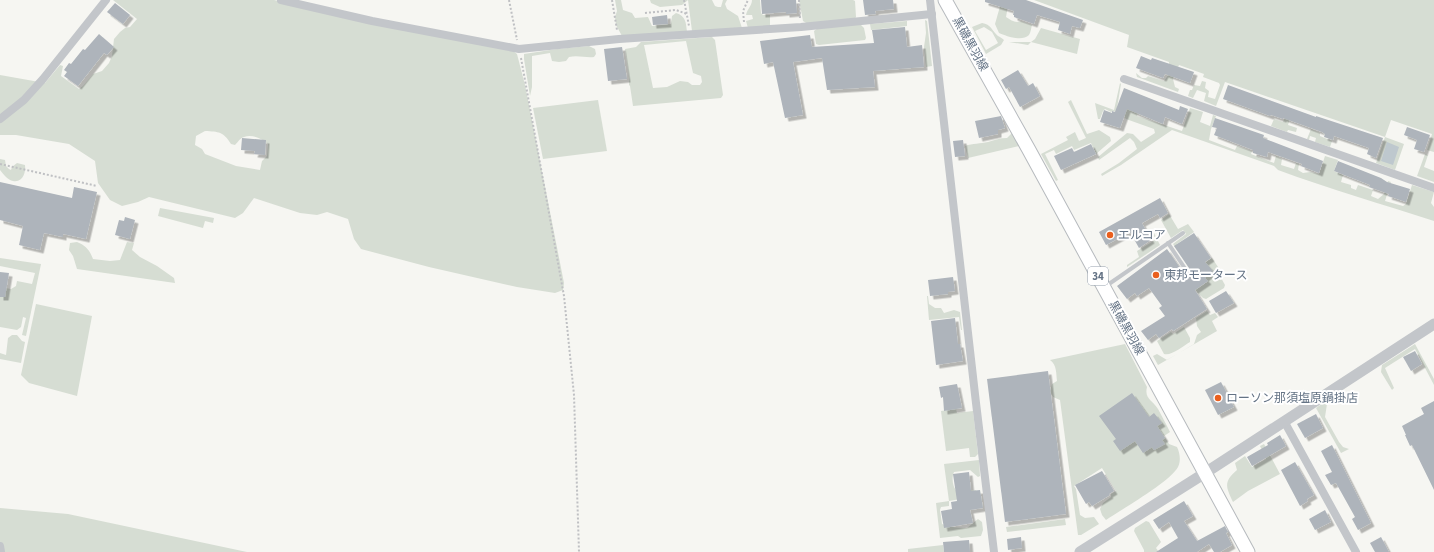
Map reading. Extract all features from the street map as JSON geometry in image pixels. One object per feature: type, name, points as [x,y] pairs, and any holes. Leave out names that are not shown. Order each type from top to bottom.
[{"type":"main road","name":"黒磯黒羽線","points":[[946,0],[1248,552]]},
{"type":"street","points":[[0,119],[24,100],[43,79],[106,0]]},
{"type":"street","points":[[281,0],[372,21],[519,50],[619,39],[801,27],[932,14]]},
{"type":"street","points":[[930,0],[994,552]]},
{"type":"street","points":[[1124,79],[1434,188]]},
{"type":"street","points":[[1080,552],[1205,473],[1434,324]]},
{"type":"street","points":[[1284,421],[1356,552]]},
{"type":"street","points":[[0,546],[1,552]]},
{"type":"lane","points":[[1104,287],[1183,233]]},
{"type":"lane","points":[[1168,243],[1188,273]]},
{"type":"path","points":[[509,0],[564,296],[574,395],[579,552]]},
{"type":"path","points":[[612,0],[619,39]]},
{"type":"path","points":[[684,0],[690,34]]},
{"type":"path","points":[[746,31],[743,16],[748,0]]},
{"type":"path","points":[[799,0],[801,27]]},
{"type":"path","points":[[644,13],[676,10],[687,14]]},
{"type":"path","points":[[0,164],[97,186]]},
{"type":"shaded area","points":[[113,0],[274,0],[356,19],[513,51],[517,54],[525,85],[564,283],[563,290],[555,293],[517,287],[429,267],[361,249],[354,239],[348,219],[327,212],[317,215],[300,213],[254,198],[243,213],[235,218],[149,197],[138,202],[122,206],[110,200],[98,183],[95,161],[69,144],[16,135],[0,135],[0,75],[45,83],[60,65],[63,66],[61,76],[79,89],[93,74],[102,71],[109,63],[112,56],[114,39],[125,28],[130,27],[137,19]],"holes":[[[205,131],[223,134],[231,144],[235,145],[241,138],[247,136],[251,136],[266,142],[268,144],[267,156],[262,161],[260,170],[236,166],[205,154],[202,149],[195,145],[196,136]]]},
{"type":"shaded area","points":[[615,0],[621,0],[623,10],[632,13],[635,18],[648,17],[652,26],[671,24],[672,16],[676,13],[679,14],[685,20],[687,32],[622,36],[616,25],[615,17],[617,11]]},
{"type":"shaded area","points":[[650,0],[688,0],[682,5],[660,7],[651,3]]},
{"type":"shaded area","points":[[688,0],[712,0],[715,6],[721,7],[723,0],[727,0],[725,4],[727,9],[738,16],[742,28],[692,31]]},
{"type":"shaded area","points":[[752,0],[760,0],[761,13],[763,15],[770,15],[770,27],[748,28],[746,21],[753,19],[752,15],[746,15]]},
{"type":"shaded area","points":[[799,0],[853,0],[855,1],[856,17],[854,20],[808,24],[803,21]]},
{"type":"shaded area","points":[[1034,0],[1434,0],[1434,152],[1427,150],[1432,134],[1391,120],[1385,137],[1225,82],[1216,106],[1204,101],[1206,93],[1197,90],[1193,98],[1188,96],[1194,85],[1200,86],[1202,81],[1206,82],[1205,88],[1209,91],[1208,97],[1215,99],[1220,85],[1219,83],[1203,77],[1204,74],[1179,65],[1173,79],[1175,87],[1179,89],[1178,92],[1137,77],[1136,73],[1142,78],[1146,78],[1148,76],[1164,81],[1169,74],[1169,62],[1127,47],[1129,35]]},
{"type":"shaded area","points":[[1001,3],[1008,6],[1006,17],[1015,22],[1021,21],[1032,25],[1029,35],[1018,38],[999,33],[995,24]]},
{"type":"shaded area","points":[[925,20],[927,21],[932,66],[926,67],[924,47],[926,33]]},
{"type":"shaded area","points":[[907,21],[907,26],[871,30],[870,24]]},
{"type":"shaded area","points":[[982,23],[985,24],[1004,40],[1001,45],[986,54],[972,27]],"holes":[[[984,27],[992,32],[998,43],[986,50],[975,31]]]},
{"type":"shaded area","points":[[860,24],[864,28],[865,40],[819,45],[816,44],[814,31],[818,28]]},
{"type":"shaded area","points":[[1041,28],[1080,39],[1077,54],[1031,42],[1035,39]]},
{"type":"shaded area","points":[[712,37],[715,40],[723,95],[721,98],[633,106],[625,49],[636,47],[641,42]],"holes":[[[686,41],[693,73],[701,76],[702,82],[700,85],[692,85],[688,82],[680,81],[667,87],[653,88],[644,45]]]},
{"type":"shaded area","points":[[1009,42],[1031,42],[1028,45]]},
{"type":"shaded area","points":[[589,46],[595,49],[596,54],[594,57],[572,56],[566,61],[559,62],[552,61],[550,53],[532,56],[532,87],[530,96],[524,54]]},
{"type":"shaded area","points":[[1120,83],[1117,108],[1123,107],[1134,111],[1140,106],[1137,116],[1182,131],[1190,108],[1203,112],[1200,122],[1210,126],[1213,115],[1216,116],[1209,140],[1235,150],[1237,146],[1252,151],[1251,154],[1274,163],[1276,156],[1282,159],[1281,165],[1294,169],[1296,163],[1299,164],[1298,170],[1303,173],[1310,172],[1319,174],[1325,156],[1338,160],[1334,171],[1343,175],[1341,182],[1351,185],[1351,188],[1356,190],[1358,185],[1373,190],[1371,196],[1378,199],[1384,194],[1388,181],[1391,182],[1385,201],[1403,206],[1406,204],[1412,185],[1434,192],[1431,203],[1434,207],[1434,221],[1297,177],[1278,170],[1274,166],[1172,130],[1121,165],[1102,176],[1101,174],[1119,163],[1137,149],[1134,142],[1130,138],[1099,160],[1098,157],[1127,133],[1133,134],[1141,142],[1155,133],[1154,129],[1126,119],[1124,115],[1105,109],[1100,119],[1098,119],[1095,103],[1114,110]]},
{"type":"shaded area","points":[[598,100],[607,151],[543,159],[533,108]]},
{"type":"shaded area","points":[[1071,100],[1087,134],[1099,130],[1110,137],[1111,141],[1096,154],[1091,143],[1074,150],[1072,146],[1056,154],[1054,150],[1045,154],[1058,180],[1056,181],[1041,154],[1068,140],[1066,137],[1075,132],[1079,141],[1086,138],[1068,102]]},
{"type":"shaded area","points":[[1292,112],[1288,125],[1297,128],[1296,132],[1288,130],[1287,132],[1271,126],[1274,119],[1283,122],[1286,115]]},
{"type":"shaded area","points":[[1311,129],[1320,133],[1320,136],[1332,141],[1330,147],[1315,142],[1316,138],[1310,136],[1309,140],[1307,139]]},
{"type":"shaded area","points":[[1012,133],[1019,146],[968,158],[965,146],[1007,138]]},
{"type":"shaded area","points":[[1385,137],[1404,144],[1395,170],[1376,163]]},
{"type":"shaded area","points":[[1387,142],[1399,147],[1393,165],[1381,161]]},
{"type":"shaded area","points":[[1425,154],[1428,155],[1424,167],[1434,171],[1434,182],[1417,176]]},
{"type":"shaded area","points":[[0,159],[5,160],[6,166],[11,170],[17,163],[25,165],[25,171],[21,179],[13,181],[6,177],[0,170]]},
{"type":"shaded area","points":[[160,208],[214,218],[213,223],[205,221],[203,228],[158,216]]},
{"type":"shaded area","points":[[1169,214],[1178,229],[1188,224],[1194,232],[1177,244],[1177,250],[1173,244],[1186,234],[1183,230],[1171,238],[1161,220]]},
{"type":"shaded area","points":[[1154,233],[1160,245],[1127,267],[1127,265],[1139,257],[1137,251],[1155,240],[1152,235]]},
{"type":"shaded area","points":[[77,242],[87,248],[93,259],[110,261],[120,260],[127,242],[134,243],[132,250],[140,257],[157,266],[174,278],[175,283],[77,269],[73,256],[69,250],[70,243]]},
{"type":"shaded area","points":[[0,258],[41,264],[26,336],[22,335],[26,318],[23,317],[21,327],[17,330],[0,327],[0,287],[11,289],[16,286],[17,281],[32,284],[35,273],[0,266]]},
{"type":"shaded area","points":[[1212,258],[1222,273],[1220,276],[1225,285],[1224,288],[1206,299],[1195,290],[1207,282],[1201,272],[1203,264]]},
{"type":"shaded area","points":[[927,296],[929,304],[935,308],[941,308],[944,313],[954,310],[960,312],[962,330],[959,317],[929,320]]},
{"type":"shaded area","points":[[36,304],[92,316],[77,396],[29,383],[21,375]]},
{"type":"shaded area","points":[[1207,311],[1210,315],[1215,313],[1218,317],[1212,321],[1217,331],[1194,344],[1197,335],[1201,332],[1197,326],[1196,318]]},
{"type":"shaded area","points":[[1184,327],[1190,338],[1190,342],[1170,354],[1164,354],[1157,341],[1171,332],[1173,334]]},
{"type":"shaded area","points":[[12,335],[17,335],[22,341],[25,342],[21,363],[0,359],[0,353],[6,355],[8,338]]},
{"type":"shaded area","points":[[1125,344],[1147,387],[1146,391],[1148,397],[1158,409],[1170,432],[1164,436],[1169,444],[1177,447],[1180,462],[1178,467],[1166,480],[1106,520],[1100,509],[1103,503],[1111,497],[1111,494],[1116,491],[1102,468],[1074,486],[1076,489],[1080,515],[1085,518],[1094,517],[1099,524],[1081,535],[1078,535],[1060,400],[1053,397],[1050,391],[1052,384],[1057,381],[1055,367],[1050,360]]},
{"type":"shaded area","points":[[1415,344],[1434,379],[1434,385],[1415,349],[1385,368],[1394,388],[1392,390],[1381,372],[1382,365]]},
{"type":"shaded area","points":[[1157,354],[1167,360],[1158,365],[1153,356]]},
{"type":"shaded area","points":[[1330,398],[1327,404],[1325,417],[1339,442],[1343,447],[1349,449],[1341,453],[1316,408]]},
{"type":"shaded area","points":[[956,409],[957,413],[973,411],[978,454],[975,457],[970,457],[969,448],[946,451],[941,411]]},
{"type":"shaded area","points":[[1264,444],[1280,474],[1248,491],[1233,502],[1227,485],[1229,478],[1237,470],[1235,463],[1245,456],[1252,467],[1266,459],[1260,446]]},
{"type":"shaded area","points":[[979,460],[980,476],[978,477],[970,470],[954,472],[953,477],[954,488],[957,492],[976,490],[978,496],[949,501],[944,464]]},
{"type":"shaded area","points":[[949,501],[949,506],[941,507],[940,510],[942,524],[967,528],[978,519],[982,522],[983,530],[981,536],[940,538],[936,503]]},
{"type":"shaded area","points":[[0,508],[68,514],[247,552],[0,552]]},
{"type":"shaded area","points":[[1065,519],[1066,525],[1007,532],[1006,527]]},
{"type":"shaded area","points":[[1146,521],[1149,522],[1161,542],[1156,548],[1159,552],[1144,552],[1134,531],[1135,528]]},
{"type":"shaded area","points":[[943,545],[944,552],[908,552],[908,549]]},
{"type":"building","points":[[761,0],[796,0],[797,13],[786,14],[786,12],[762,14]]},
{"type":"building","points":[[863,0],[893,0],[894,9],[875,11],[876,14],[865,15]]},
{"type":"building","points":[[985,0],[1026,0],[1083,20],[1080,28],[1072,26],[1070,34],[1058,30],[1060,22],[1037,15],[1034,24],[1014,17],[1014,11],[985,2]]},
{"type":"building","points":[[115,3],[130,15],[123,24],[107,12]]},
{"type":"building","points":[[667,15],[668,24],[653,25],[652,17]]},
{"type":"building","points":[[905,27],[907,47],[922,45],[924,67],[873,71],[875,87],[827,90],[822,58],[793,62],[803,115],[785,118],[773,62],[764,64],[760,41],[810,35],[812,47],[874,43],[872,30]]},
{"type":"building","points":[[99,34],[114,47],[107,55],[104,53],[78,86],[64,76],[67,72],[64,70],[69,63],[71,64],[83,49],[85,50]]},
{"type":"building","points":[[622,47],[627,79],[608,81],[604,49]]},
{"type":"building","points":[[1141,56],[1151,60],[1152,58],[1194,72],[1190,83],[1165,74],[1163,78],[1136,68]]},
{"type":"building","points":[[1018,70],[1028,86],[1033,83],[1040,96],[1020,107],[1009,87],[1006,89],[1001,80]]},
{"type":"building","points":[[1228,85],[1316,117],[1383,138],[1376,158],[1367,154],[1369,148],[1334,136],[1333,140],[1324,137],[1325,134],[1322,132],[1283,118],[1270,116],[1223,99]]},
{"type":"building","points":[[1124,88],[1179,110],[1180,106],[1188,109],[1182,124],[1165,117],[1163,124],[1127,109],[1120,128],[1100,122],[1104,110],[1112,113],[1112,111],[1115,112]]},
{"type":"building","points":[[1001,116],[1005,128],[998,130],[998,134],[979,138],[975,121]]},
{"type":"building","points":[[1215,118],[1264,135],[1263,138],[1323,161],[1319,173],[1301,166],[1302,164],[1268,152],[1267,157],[1253,153],[1253,150],[1214,135],[1217,128],[1212,127]]},
{"type":"building","points":[[1407,127],[1430,135],[1424,152],[1414,149],[1417,140],[1404,135]]},
{"type":"building","points":[[242,138],[266,140],[265,155],[254,154],[255,151],[241,150]]},
{"type":"building","points":[[963,140],[965,156],[955,157],[953,141]]},
{"type":"building","points":[[1091,144],[1096,154],[1061,170],[1054,156],[1072,148],[1074,152]]},
{"type":"building","points":[[1338,161],[1381,178],[1387,182],[1410,189],[1406,202],[1388,196],[1389,194],[1369,187],[1370,185],[1334,171]]},
{"type":"building","points":[[0,182],[72,198],[74,187],[97,192],[86,239],[63,234],[63,237],[44,233],[40,250],[19,245],[23,226],[0,220]]},
{"type":"building","points":[[1160,198],[1168,213],[1160,218],[1158,214],[1142,223],[1151,240],[1139,248],[1130,232],[1106,245],[1099,232]]},
{"type":"building","points":[[125,217],[135,220],[130,239],[115,235],[119,220],[124,221]]},
{"type":"building","points":[[1194,233],[1211,258],[1205,262],[1213,271],[1205,278],[1208,281],[1195,290],[1207,309],[1173,331],[1172,329],[1159,338],[1156,334],[1148,340],[1141,331],[1165,316],[1159,308],[1162,306],[1149,288],[1137,296],[1135,293],[1127,299],[1117,286],[1167,249],[1185,275],[1190,276],[1191,271],[1174,246]]},
{"type":"building","points":[[0,272],[9,273],[5,297],[0,297]]},
{"type":"building","points":[[953,277],[955,291],[948,292],[948,294],[930,296],[928,280]]},
{"type":"building","points":[[1226,291],[1234,303],[1216,313],[1209,301]]},
{"type":"building","points":[[955,318],[958,344],[960,344],[963,361],[936,365],[931,321]]},
{"type":"building","points":[[1415,351],[1422,364],[1411,371],[1403,357]]},
{"type":"building","points":[[1048,371],[1066,514],[1005,522],[987,379]]},
{"type":"building","points":[[1221,382],[1234,407],[1218,415],[1205,390]]},
{"type":"building","points":[[957,384],[962,408],[944,411],[943,397],[941,398],[939,387]]},
{"type":"building","points":[[1132,393],[1149,417],[1154,413],[1162,423],[1157,426],[1165,438],[1162,440],[1165,444],[1154,450],[1152,447],[1143,453],[1135,441],[1120,451],[1113,441],[1116,439],[1099,416]]},
{"type":"building","points":[[1434,401],[1434,490],[1412,445],[1410,446],[1402,426],[1424,414],[1421,408]]},
{"type":"building","points":[[1316,414],[1323,428],[1305,438],[1297,424]]},
{"type":"building","points":[[1280,435],[1286,446],[1252,466],[1247,457],[1268,445],[1267,443]]},
{"type":"building","points":[[1332,445],[1371,523],[1358,530],[1352,519],[1355,517],[1336,483],[1331,485],[1325,475],[1332,472],[1321,451]]},
{"type":"building","points":[[1295,462],[1314,495],[1300,506],[1281,470]]},
{"type":"building","points":[[1102,471],[1114,491],[1092,506],[1089,502],[1086,504],[1075,485]]},
{"type":"building","points":[[969,472],[971,491],[980,490],[983,508],[970,510],[973,523],[944,528],[941,511],[952,509],[951,502],[957,501],[953,474]]},
{"type":"building","points":[[1184,501],[1193,516],[1184,521],[1197,541],[1225,526],[1228,532],[1226,533],[1232,545],[1220,552],[1214,552],[1209,544],[1197,552],[1156,552],[1178,538],[1169,522],[1159,529],[1153,520]]},
{"type":"building","points":[[1325,510],[1331,522],[1315,530],[1309,519]]},
{"type":"building","points":[[1021,537],[1022,548],[1008,550],[1007,539]]},
{"type":"building","points":[[1381,537],[1389,552],[1375,552],[1370,543]]},
{"type":"building","points":[[969,540],[970,552],[944,552],[943,542]]},
{"type":"place","name":"エルコア","points":[[1110,235]]},
{"type":"place","name":"東邦モータース","points":[[1156,275]]},
{"type":"place","name":"ローソン那須塩原鍋掛店","points":[[1218,398]]}]
